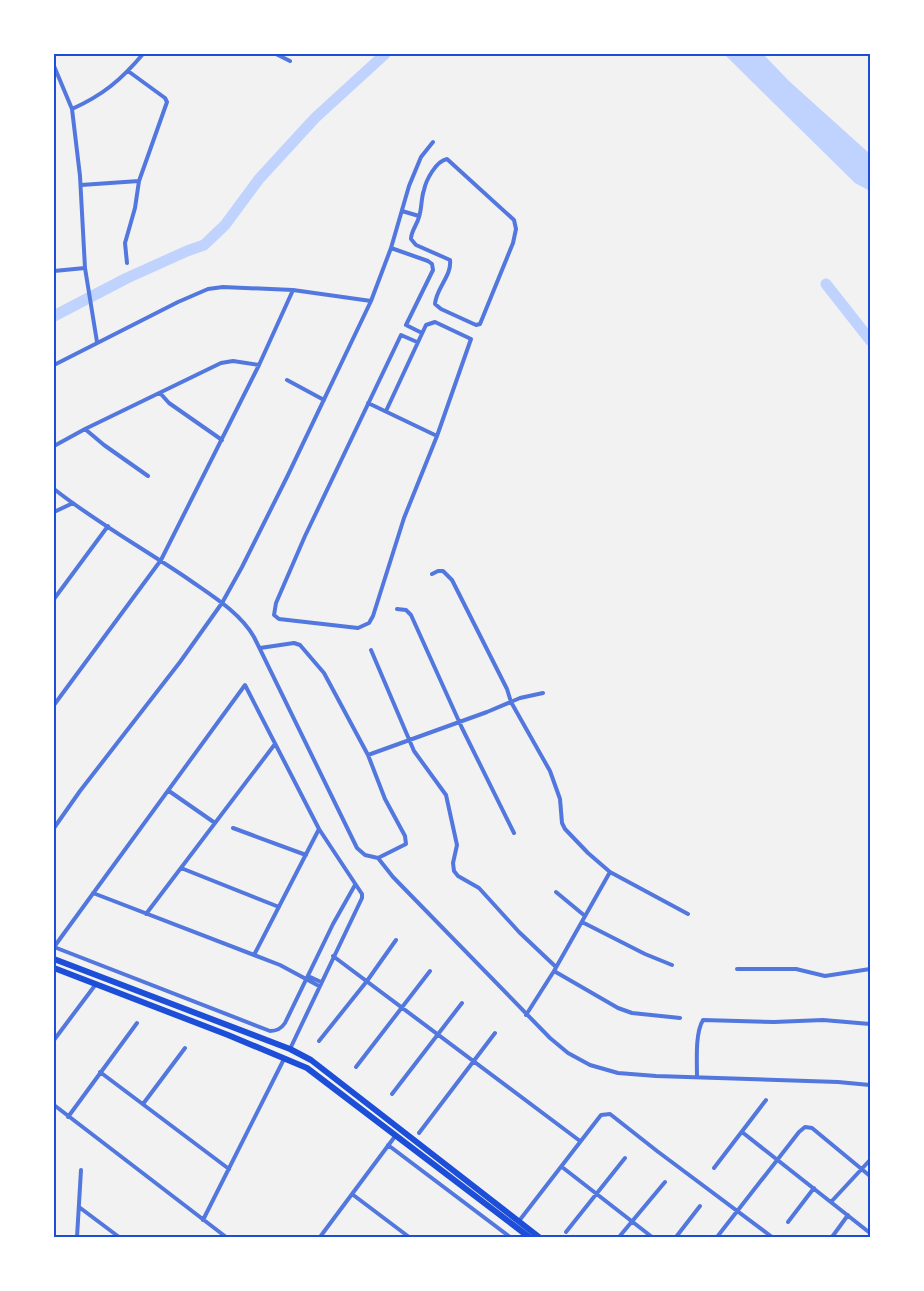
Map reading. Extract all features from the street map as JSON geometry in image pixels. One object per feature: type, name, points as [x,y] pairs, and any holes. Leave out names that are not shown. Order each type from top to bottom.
[{"type":"main road","points":[[54,959],[290,1049],[311,1060],[540,1237]]},
{"type":"main road","points":[[54,968],[307,1068],[528,1237]]},
{"type":"street","points":[[72,109],[105,92],[143,54]]},
{"type":"street","points":[[276,54],[290,60]]},
{"type":"street","points":[[54,66],[72,109],[81,185],[85,268],[97,342]]},
{"type":"street","points":[[127,264],[125,243],[135,208],[139,181],[166,102],[165,98],[128,71]]},
{"type":"street","points":[[54,828],[180,662],[222,603],[254,543],[371,301],[409,186],[421,156],[433,142]]},
{"type":"street","points":[[447,159],[514,220],[516,229],[513,243],[480,324],[476,325],[441,309],[435,304],[436,297],[450,267],[450,260],[412,242],[411,234],[419,216],[426,184],[438,164],[442,160],[447,159]]},
{"type":"street","points":[[81,185],[139,181]]},
{"type":"street","points":[[402,211],[419,216]]},
{"type":"street","points":[[390,248],[432,264],[433,270],[406,325],[422,333]]},
{"type":"street","points":[[54,271],[85,268]]},
{"type":"street","points":[[54,365],[97,342],[208,289],[223,287],[371,301]]},
{"type":"street","points":[[54,706],[161,560],[222,440],[254,364],[292,294]]},
{"type":"street","points":[[386,411],[426,325],[435,322],[471,338],[437,436],[404,518],[373,616],[369,623],[358,628],[279,619],[274,615],[276,603],[305,536],[401,335],[417,342]]},
{"type":"street","points":[[54,446],[221,363],[233,360],[254,364]]},
{"type":"street","points":[[287,380],[324,400]]},
{"type":"street","points":[[160,393],[169,403],[222,440]]},
{"type":"street","points":[[368,403],[437,436]]},
{"type":"street","points":[[85,429],[148,476]]},
{"type":"street","points":[[54,489],[222,603],[246,625],[260,648],[357,848],[365,856],[378,858],[406,844],[405,836],[385,799],[368,755],[324,673],[303,646],[294,643],[260,648]]},
{"type":"street","points":[[54,512],[73,503]]},
{"type":"street","points":[[54,599],[108,526]]},
{"type":"street","points":[[432,574],[443,571],[452,580],[507,689],[511,702],[550,771],[560,799],[562,823],[565,829],[588,853],[614,874],[688,914]]},
{"type":"street","points":[[397,609],[406,610],[411,615],[514,833]]},
{"type":"street","points":[[371,650],[419,759],[446,795],[457,845],[454,871],[458,876],[479,888],[556,971],[618,1008],[632,1013],[680,1018]]},
{"type":"street","points":[[290,1049],[362,898],[362,894],[319,829],[245,685],[54,947],[270,1031],[279,1030],[283,1027],[306,978],[355,885]]},
{"type":"street","points":[[368,755],[511,702],[543,693]]},
{"type":"street","points":[[146,914],[275,744]]},
{"type":"street","points":[[169,790],[215,823]]},
{"type":"street","points":[[233,828],[306,855]]},
{"type":"street","points":[[254,955],[319,829]]},
{"type":"street","points":[[378,858],[393,877],[526,1015],[550,1038],[568,1052],[590,1065],[618,1073],[870,1085]]},
{"type":"street","points":[[181,868],[279,907]]},
{"type":"street","points":[[526,1015],[556,971],[584,924],[585,916],[614,874]]},
{"type":"street","points":[[556,892],[585,916]]},
{"type":"street","points":[[93,893],[254,955],[320,984]]},
{"type":"street","points":[[584,924],[645,954],[672,964]]},
{"type":"street","points":[[319,1041],[367,981],[396,940]]},
{"type":"street","points":[[333,956],[580,1141]]},
{"type":"street","points":[[737,969],[796,968],[825,976],[870,969]]},
{"type":"street","points":[[356,1067],[430,971]]},
{"type":"street","points":[[54,1040],[96,984]]},
{"type":"street","points":[[392,1094],[462,1003]]},
{"type":"street","points":[[695,1077],[700,1026],[703,1020],[774,1022],[823,1020],[870,1024]]},
{"type":"street","points":[[68,1116],[137,1023]]},
{"type":"street","points":[[419,1133],[495,1033]]},
{"type":"street","points":[[143,1104],[184,1048]]},
{"type":"street","points":[[203,1220],[284,1059]]},
{"type":"street","points":[[100,1072],[229,1169]]},
{"type":"street","points":[[714,1168],[766,1100]]},
{"type":"street","points":[[54,1105],[226,1237]]},
{"type":"street","points":[[519,1221],[601,1115],[610,1114],[772,1237]]},
{"type":"street","points":[[717,1237],[799,1132],[805,1127],[812,1128],[870,1176]]},
{"type":"street","points":[[320,1237],[401,1128]]},
{"type":"street","points":[[742,1132],[870,1233]]},
{"type":"street","points":[[388,1145],[510,1237]]},
{"type":"street","points":[[566,1232],[625,1158]]},
{"type":"street","points":[[831,1202],[870,1160]]},
{"type":"street","points":[[562,1167],[652,1237]]},
{"type":"street","points":[[77,1237],[81,1170]]},
{"type":"street","points":[[619,1237],[665,1182]]},
{"type":"street","points":[[788,1222],[814,1188]]},
{"type":"street","points":[[352,1194],[409,1237]]},
{"type":"street","points":[[676,1237],[700,1206]]},
{"type":"street","points":[[79,1207],[119,1237]]},
{"type":"street","points":[[832,1237],[848,1216]]},
{"type":"water","points":[[724,54],[763,54],[789,81],[870,154],[870,191],[855,183]]},
{"type":"waterway","points":[[54,316],[127,278],[204,245],[225,225],[259,179],[315,118],[385,54]]},
{"type":"waterway","points":[[826,284],[870,340]]}]
